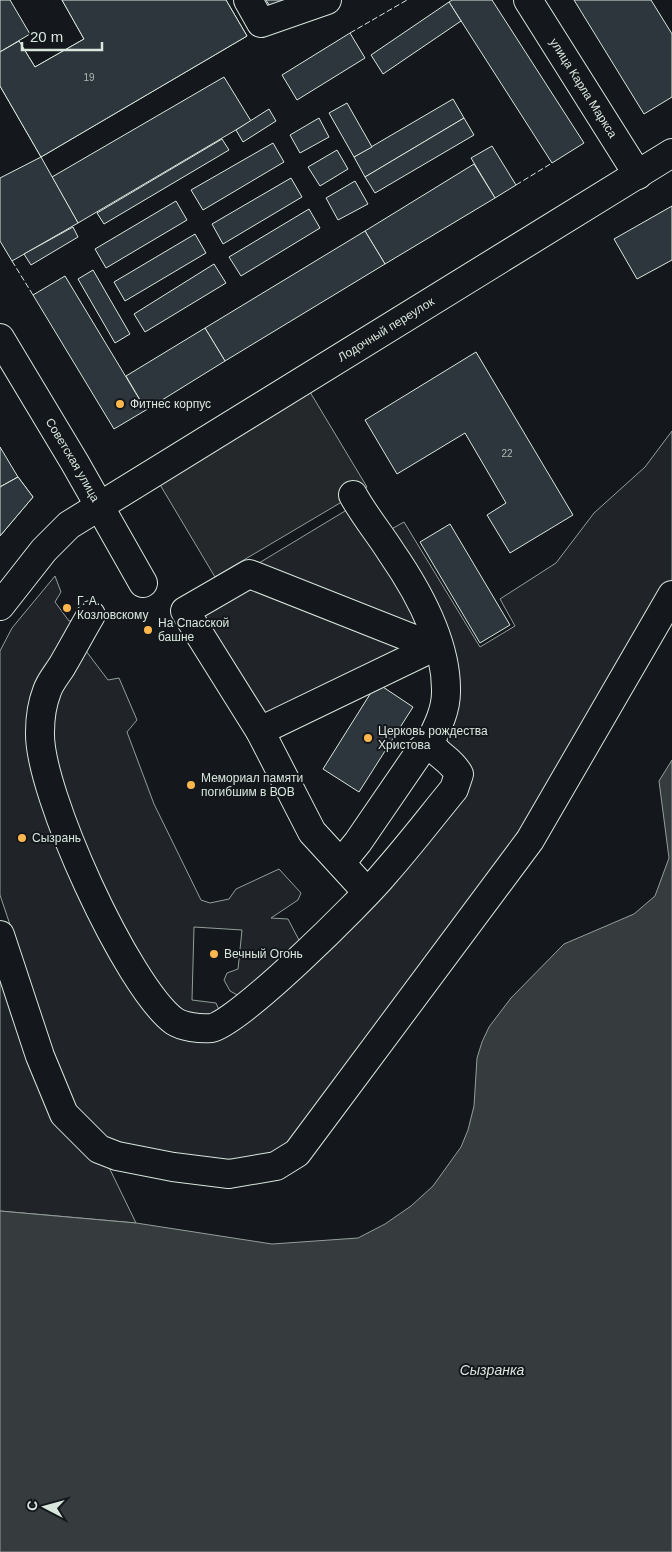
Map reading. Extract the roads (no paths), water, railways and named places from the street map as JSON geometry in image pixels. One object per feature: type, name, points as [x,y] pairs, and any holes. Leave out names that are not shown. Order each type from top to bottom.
[{"type":"street","points":[[248,0],[262,23],[327,0]]},
{"type":"street","name":"улица Карла Маркса","points":[[528,0],[638,175]]},
{"type":"street","name":"Лодочный переулок","points":[[0,606],[44,550],[68,525],[100,508],[672,153]]},
{"type":"street","name":"Советская улица","points":[[0,338],[142,583]]},
{"type":"street","points":[[341,863],[358,842],[420,750],[430,742],[443,714],[446,693],[445,669],[412,584],[353,495]]},
{"type":"street","points":[[367,892],[312,832],[260,731],[185,611],[249,574],[436,646]]},
{"type":"street","points":[[0,935],[40,1056],[64,1114],[99,1149],[117,1156],[164,1166],[229,1174],[276,1166],[297,1154],[530,840],[672,595]]},
{"type":"street","points":[[91,615],[47,689],[41,711],[41,747],[48,777],[67,835],[92,895],[140,979],[160,1007],[175,1022],[191,1027],[212,1028],[227,1022],[308,950],[384,875],[454,789],[459,774],[452,761],[435,751],[430,742]]},
{"type":"street","points":[[260,731],[436,646]]},
{"type":"water","name":"Сызранка","points":[[672,760],[672,1552],[0,1552],[0,1211],[136,1223],[272,1244],[358,1238],[385,1224],[411,1206],[433,1186],[461,1147],[468,1130],[474,1106],[477,1058],[482,1042],[489,1027],[511,998],[564,944],[634,914],[655,896],[669,858],[659,781]]},
{"type":"place","name":"Фитнес корпус","points":[[120,404]]},
{"type":"place","name":"Г. А. Козловскому","points":[[67,608]]},
{"type":"place","name":"На Спасской башне","points":[[148,630]]},
{"type":"place","name":"Церковь рождества Христова","points":[[368,738]]},
{"type":"place","name":"Мемориал памяти погибшим в ВОВ","points":[[191,785]]},
{"type":"place","name":"Сызрань","points":[[22,838]]},
{"type":"place","name":"Вечный Огонь","points":[[214,954]]}]
